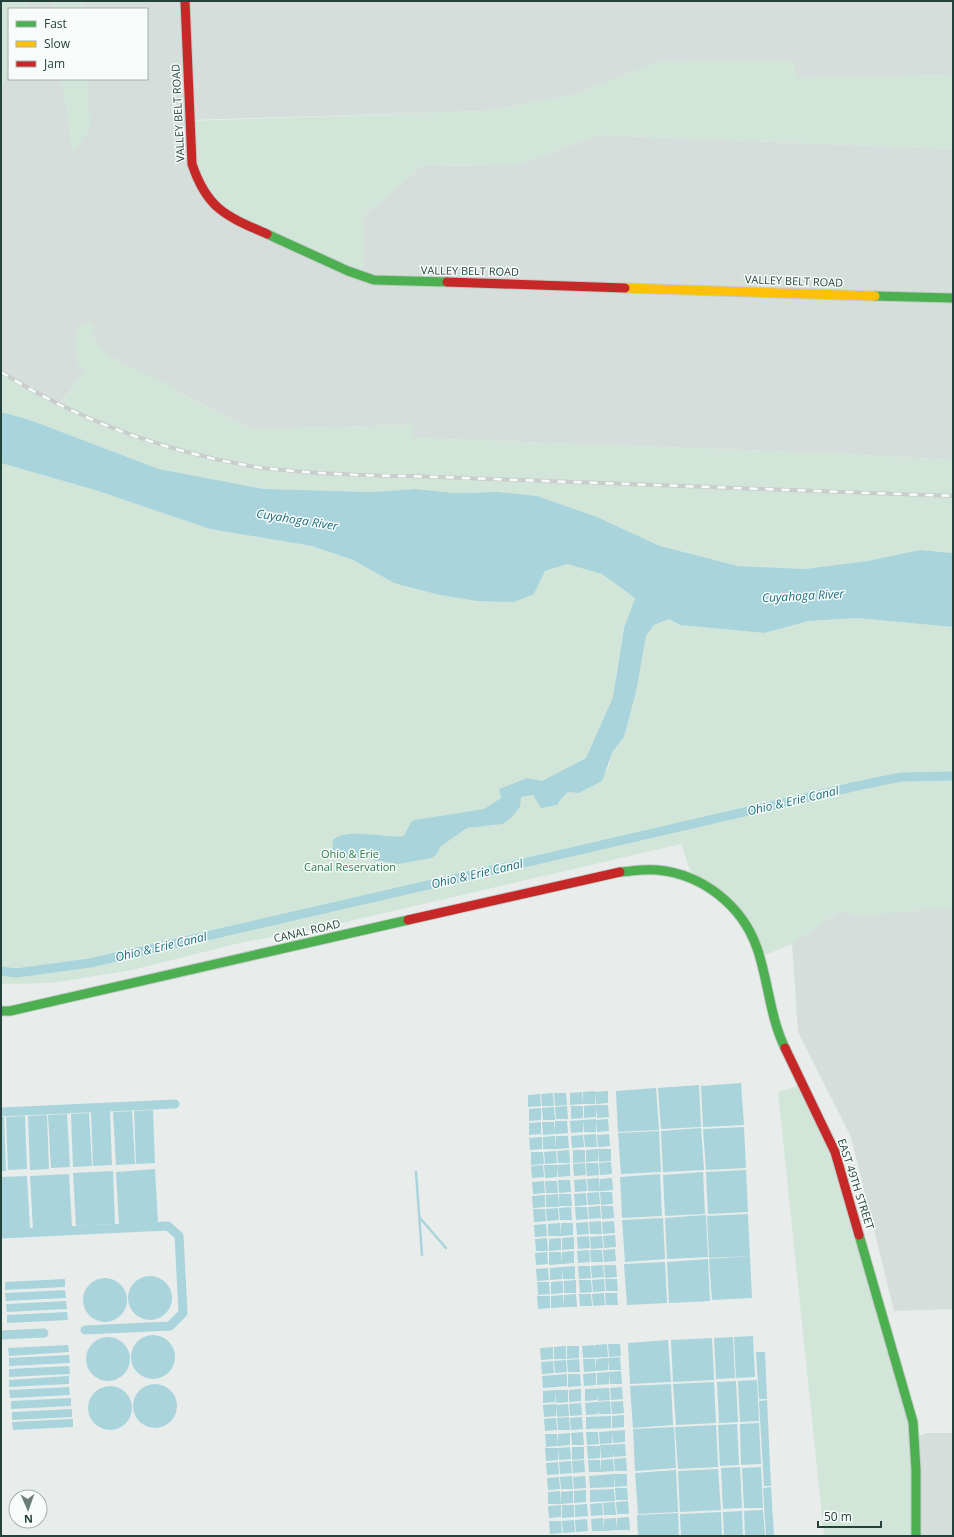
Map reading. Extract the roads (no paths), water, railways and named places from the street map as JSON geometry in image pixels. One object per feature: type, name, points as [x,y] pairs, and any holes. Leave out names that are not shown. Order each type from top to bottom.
[{"type":"street","name":"VALLEY BELT ROAD","points":[[185,1],[192,164],[198,184],[217,209],[229,217],[348,271],[374,280],[953,298]]},
{"type":"street","name":"EAST 49TH STREET","points":[[618,872],[656,870],[675,873],[703,884],[725,898],[742,916],[757,947],[782,1042],[835,1152],[913,1422],[916,1470],[916,1536]]},
{"type":"street","name":"CANAL ROAD","points":[[1,1011],[10,1011],[618,872]]},
{"type":"water","name":"Cuyahoga River","points":[[1,412],[30,420],[159,469],[264,489],[373,492],[415,489],[455,493],[498,492],[537,496],[597,517],[660,546],[738,566],[805,569],[867,561],[920,550],[953,553],[953,627],[857,618],[809,621],[764,633],[680,625],[669,619],[654,625],[646,636],[636,692],[624,737],[613,751],[602,781],[579,793],[568,792],[557,805],[541,808],[533,795],[521,797],[520,807],[511,818],[503,824],[467,828],[440,847],[437,854],[432,858],[398,864],[367,859],[343,858],[332,852],[333,840],[339,836],[356,834],[404,836],[411,822],[415,820],[484,809],[501,798],[499,789],[527,778],[542,781],[586,758],[613,697],[624,628],[635,598],[602,574],[567,564],[545,571],[534,594],[514,602],[477,601],[436,594],[394,583],[353,560],[312,546],[210,529],[95,490],[1,463]]},
{"type":"water","points":[[741,1083],[744,1125],[703,1127],[701,1086]]},
{"type":"water","points":[[699,1085],[701,1127],[661,1129],[658,1088]]},
{"type":"water","points":[[656,1088],[659,1130],[618,1132],[616,1091]]},
{"type":"water","points":[[595,1091],[595,1104],[583,1104],[583,1092]]},
{"type":"water","points":[[608,1091],[608,1103],[596,1104],[595,1092]]},
{"type":"water","points":[[582,1092],[583,1104],[570,1105],[570,1093]]},
{"type":"water","points":[[553,1093],[554,1106],[542,1106],[541,1094]]},
{"type":"water","points":[[554,1093],[566,1093],[567,1105],[555,1106]]},
{"type":"water","points":[[540,1094],[541,1106],[528,1107],[528,1095]]},
{"type":"water","points":[[596,1105],[608,1105],[609,1117],[597,1118]]},
{"type":"water","points":[[596,1105],[596,1117],[584,1118],[584,1106]]},
{"type":"water","points":[[567,1106],[568,1119],[556,1119],[555,1107]]},
{"type":"water","points":[[571,1106],[583,1106],[583,1118],[571,1119]]},
{"type":"water","points":[[554,1107],[555,1120],[543,1120],[542,1108]]},
{"type":"water","points":[[541,1108],[541,1120],[529,1121],[529,1109]]},
{"type":"water","points":[[153,1110],[155,1163],[136,1164],[134,1111]]},
{"type":"water","points":[[110,1111],[112,1165],[93,1166],[91,1112]]},
{"type":"water","points":[[132,1111],[135,1164],[116,1165],[113,1112]]},
{"type":"water","points":[[89,1113],[92,1166],[73,1167],[71,1114]]},
{"type":"water","points":[[67,1114],[70,1167],[51,1168],[48,1115]]},
{"type":"water","points":[[47,1115],[49,1169],[30,1170],[28,1116]]},
{"type":"water","points":[[25,1116],[27,1169],[8,1170],[6,1117]]},
{"type":"water","points":[[1,1117],[4,1117],[6,1171],[1,1171]]},
{"type":"water","points":[[596,1119],[596,1132],[584,1132],[583,1120]]},
{"type":"water","points":[[608,1119],[609,1131],[597,1132],[596,1120]]},
{"type":"water","points":[[583,1120],[583,1132],[571,1133],[570,1121]]},
{"type":"water","points":[[555,1121],[567,1121],[568,1133],[555,1134]]},
{"type":"water","points":[[541,1122],[541,1134],[529,1135],[529,1123]]},
{"type":"water","points":[[542,1122],[554,1122],[555,1134],[543,1135]]},
{"type":"water","points":[[744,1127],[746,1168],[706,1170],[703,1129]]},
{"type":"water","points":[[701,1128],[704,1170],[663,1172],[661,1131]]},
{"type":"water","points":[[659,1131],[661,1172],[621,1174],[618,1133]]},
{"type":"water","points":[[596,1134],[597,1147],[585,1147],[584,1135]]},
{"type":"water","points":[[609,1134],[610,1146],[598,1147],[597,1135]]},
{"type":"water","points":[[583,1135],[584,1147],[572,1148],[571,1136]]},
{"type":"water","points":[[555,1136],[556,1149],[543,1149],[543,1137]]},
{"type":"water","points":[[556,1136],[568,1136],[569,1148],[556,1149]]},
{"type":"water","points":[[542,1137],[542,1149],[530,1150],[529,1138]]},
{"type":"water","points":[[598,1149],[611,1149],[611,1161],[599,1162]]},
{"type":"water","points":[[598,1149],[598,1161],[586,1162],[586,1150]]},
{"type":"water","points":[[569,1150],[570,1163],[558,1163],[557,1151]]},
{"type":"water","points":[[573,1150],[585,1150],[585,1162],[573,1163]]},
{"type":"water","points":[[556,1151],[557,1163],[545,1164],[544,1152]]},
{"type":"water","points":[[531,1152],[543,1152],[544,1164],[531,1165]]},
{"type":"water","points":[[611,1162],[612,1174],[600,1175],[599,1163]]},
{"type":"water","points":[[585,1163],[586,1175],[574,1176],[573,1164]]},
{"type":"water","points":[[586,1163],[598,1163],[599,1175],[587,1176]]},
{"type":"water","points":[[570,1164],[570,1176],[558,1177],[557,1165]]},
{"type":"water","points":[[543,1165],[544,1177],[532,1178],[531,1166]]},
{"type":"water","points":[[544,1165],[557,1165],[557,1177],[545,1178]]},
{"type":"water","points":[[155,1169],[158,1222],[119,1225],[116,1172]]},
{"type":"water","points":[[746,1170],[748,1212],[708,1214],[706,1172]]},
{"type":"water","points":[[113,1171],[115,1224],[76,1226],[73,1173]]},
{"type":"water","points":[[703,1172],[705,1214],[665,1216],[663,1175]]},
{"type":"water","points":[[69,1174],[72,1227],[33,1229],[30,1176]]},
{"type":"water","points":[[660,1174],[662,1216],[622,1218],[620,1177]]},
{"type":"water","points":[[27,1176],[30,1229],[1,1230],[1,1177]]},
{"type":"water","points":[[599,1178],[600,1191],[588,1191],[587,1179]]},
{"type":"water","points":[[612,1178],[613,1190],[600,1191],[600,1179]]},
{"type":"water","points":[[586,1179],[587,1191],[575,1192],[574,1180]]},
{"type":"water","points":[[558,1180],[570,1180],[571,1192],[559,1193]]},
{"type":"water","points":[[544,1181],[545,1193],[533,1194],[532,1182]]},
{"type":"water","points":[[545,1181],[557,1181],[558,1193],[546,1193]]},
{"type":"water","points":[[599,1192],[600,1204],[588,1205],[587,1193]]},
{"type":"water","points":[[600,1192],[612,1192],[613,1204],[601,1205]]},
{"type":"water","points":[[586,1193],[587,1205],[575,1206],[574,1194]]},
{"type":"water","points":[[558,1194],[559,1207],[546,1207],[546,1195]]},
{"type":"water","points":[[559,1194],[571,1194],[572,1206],[559,1206]]},
{"type":"water","points":[[545,1195],[545,1207],[533,1208],[532,1196]]},
{"type":"water","points":[[600,1206],[601,1218],[589,1219],[588,1207]]},
{"type":"water","points":[[601,1206],[613,1206],[614,1218],[602,1219]]},
{"type":"water","points":[[571,1207],[572,1220],[560,1220],[559,1208]]},
{"type":"water","points":[[575,1207],[587,1207],[588,1219],[576,1220]]},
{"type":"water","points":[[558,1208],[559,1220],[547,1221],[546,1209]]},
{"type":"water","points":[[533,1209],[545,1209],[546,1221],[534,1222]]},
{"type":"water","points":[[748,1214],[750,1256],[709,1258],[707,1216]]},
{"type":"water","points":[[706,1215],[708,1257],[667,1259],[665,1218]]},
{"type":"water","points":[[663,1218],[665,1259],[625,1262],[622,1220]]},
{"type":"water","points":[[601,1221],[602,1234],[590,1234],[589,1222]]},
{"type":"water","points":[[614,1221],[615,1233],[603,1234],[602,1222]]},
{"type":"water","points":[[588,1222],[589,1234],[577,1235],[576,1223]]},
{"type":"water","points":[[560,1223],[561,1236],[548,1236],[548,1224]]},
{"type":"water","points":[[561,1223],[573,1223],[573,1235],[561,1236]]},
{"type":"water","points":[[546,1224],[547,1236],[535,1237],[534,1225]]},
{"type":"water","points":[[615,1235],[616,1247],[604,1248],[603,1236]]},
{"type":"water","points":[[589,1236],[590,1248],[578,1249],[577,1237]]},
{"type":"water","points":[[602,1236],[603,1248],[591,1249],[590,1237]]},
{"type":"water","points":[[574,1237],[574,1249],[562,1250],[562,1238]]},
{"type":"water","points":[[547,1238],[548,1251],[536,1251],[535,1239]]},
{"type":"water","points":[[561,1238],[561,1250],[549,1251],[549,1239]]},
{"type":"water","points":[[615,1249],[616,1261],[604,1262],[603,1250]]},
{"type":"water","points":[[589,1250],[590,1262],[578,1263],[577,1251]]},
{"type":"water","points":[[590,1250],[602,1250],[603,1262],[591,1262]]},
{"type":"water","points":[[574,1251],[574,1263],[562,1264],[562,1252]]},
{"type":"water","points":[[547,1252],[548,1264],[536,1265],[535,1253]]},
{"type":"water","points":[[549,1252],[561,1252],[562,1264],[549,1265]]},
{"type":"water","points":[[750,1256],[752,1298],[712,1300],[709,1259]]},
{"type":"water","points":[[708,1259],[710,1301],[669,1303],[667,1262]]},
{"type":"water","points":[[665,1262],[667,1303],[627,1305],[624,1264]]},
{"type":"water","points":[[603,1265],[604,1277],[592,1278],[591,1266]]},
{"type":"water","points":[[604,1265],[616,1265],[617,1277],[605,1278]]},
{"type":"water","points":[[575,1266],[575,1279],[563,1279],[562,1267]]},
{"type":"water","points":[[578,1266],[590,1266],[591,1278],[579,1279]]},
{"type":"water","points":[[562,1267],[562,1279],[550,1280],[550,1268]]},
{"type":"water","points":[[548,1268],[549,1280],[537,1281],[536,1269]]},
{"type":"water","points":[[150,1276],[162,1280],[168,1286],[172,1298],[168,1310],[162,1316],[150,1320],[138,1316],[132,1310],[128,1298],[132,1286],[138,1280]]},
{"type":"water","points":[[105,1278],[117,1282],[123,1288],[127,1300],[123,1312],[117,1318],[105,1322],[93,1318],[87,1312],[83,1300],[87,1288],[93,1282]]},
{"type":"water","points":[[65,1279],[65,1287],[5,1290],[5,1282]]},
{"type":"water","points":[[604,1279],[605,1291],[593,1292],[592,1280]]},
{"type":"water","points":[[605,1279],[617,1279],[618,1291],[606,1291]]},
{"type":"water","points":[[576,1280],[576,1293],[564,1293],[564,1281]]},
{"type":"water","points":[[579,1280],[591,1280],[592,1292],[580,1293]]},
{"type":"water","points":[[563,1281],[563,1293],[551,1294],[551,1282]]},
{"type":"water","points":[[537,1282],[549,1282],[550,1294],[538,1295]]},
{"type":"water","points":[[65,1290],[66,1298],[6,1301],[5,1293]]},
{"type":"water","points":[[604,1293],[605,1305],[593,1306],[592,1294]]},
{"type":"water","points":[[605,1293],[617,1293],[618,1305],[606,1305]]},
{"type":"water","points":[[576,1294],[577,1307],[564,1307],[564,1295]]},
{"type":"water","points":[[579,1294],[591,1294],[592,1306],[580,1306]]},
{"type":"water","points":[[563,1295],[564,1307],[551,1308],[551,1296]]},
{"type":"water","points":[[537,1296],[550,1296],[550,1308],[538,1309]]},
{"type":"water","points":[[66,1301],[67,1309],[7,1312],[6,1304]]},
{"type":"water","points":[[67,1312],[68,1320],[7,1323],[7,1315]]},
{"type":"water","points":[[153,1335],[165,1339],[171,1345],[175,1357],[171,1369],[165,1375],[153,1379],[141,1375],[135,1369],[131,1357],[135,1345],[141,1339]]},
{"type":"water","points":[[753,1336],[755,1377],[736,1378],[734,1337]]},
{"type":"water","points":[[108,1337],[120,1341],[126,1347],[130,1359],[126,1371],[120,1377],[108,1381],[96,1377],[90,1371],[86,1359],[90,1347],[96,1341]]},
{"type":"water","points":[[733,1337],[735,1378],[716,1379],[714,1338]]},
{"type":"water","points":[[712,1338],[714,1380],[673,1382],[671,1340]]},
{"type":"water","points":[[668,1340],[671,1382],[630,1384],[628,1343]]},
{"type":"water","points":[[607,1344],[608,1357],[583,1358],[582,1346],[594,1345],[595,1348],[595,1345]]},
{"type":"water","points":[[608,1344],[620,1344],[621,1356],[609,1357]]},
{"type":"water","points":[[68,1345],[69,1352],[9,1356],[8,1348]]},
{"type":"water","points":[[566,1346],[566,1359],[554,1359],[554,1347]]},
{"type":"water","points":[[567,1346],[579,1346],[579,1358],[567,1359]]},
{"type":"water","points":[[553,1347],[553,1359],[541,1360],[540,1348]]},
{"type":"water","points":[[756,1352],[765,1352],[767,1399],[759,1399]]},
{"type":"water","points":[[69,1355],[70,1363],[9,1366],[9,1358]]},
{"type":"water","points":[[620,1357],[621,1370],[609,1370],[608,1358]]},
{"type":"water","points":[[608,1358],[608,1370],[596,1371],[596,1359]]},
{"type":"water","points":[[579,1359],[580,1372],[568,1372],[567,1360]]},
{"type":"water","points":[[583,1359],[595,1359],[596,1371],[584,1372]]},
{"type":"water","points":[[566,1360],[567,1372],[555,1373],[554,1361]]},
{"type":"water","points":[[553,1361],[554,1373],[542,1374],[541,1362]]},
{"type":"water","points":[[69,1366],[70,1374],[9,1377],[9,1369]]},
{"type":"water","points":[[621,1371],[622,1384],[610,1384],[609,1372]]},
{"type":"water","points":[[609,1372],[609,1384],[597,1385],[597,1373]]},
{"type":"water","points":[[596,1373],[596,1385],[584,1386],[583,1374]]},
{"type":"water","points":[[567,1374],[567,1386],[543,1388],[542,1376]]},
{"type":"water","points":[[568,1374],[580,1374],[581,1386],[568,1387]]},
{"type":"water","points":[[69,1376],[69,1384],[9,1387],[9,1380]]},
{"type":"water","points":[[757,1380],[759,1421],[740,1422],[738,1381]]},
{"type":"water","points":[[736,1381],[738,1422],[719,1423],[717,1382]]},
{"type":"water","points":[[714,1382],[716,1423],[676,1425],[673,1384]]},
{"type":"water","points":[[155,1384],[167,1388],[173,1394],[177,1406],[173,1418],[167,1424],[155,1428],[143,1424],[137,1418],[133,1406],[137,1394],[143,1388]]},
{"type":"water","points":[[671,1384],[673,1425],[633,1428],[630,1386]]},
{"type":"water","points":[[110,1386],[122,1390],[128,1396],[132,1408],[128,1420],[122,1426],[110,1430],[98,1426],[92,1420],[88,1408],[92,1396],[98,1390]]},
{"type":"water","points":[[69,1387],[70,1395],[10,1398],[9,1390]]},
{"type":"water","points":[[622,1387],[623,1399],[611,1400],[610,1388]]},
{"type":"water","points":[[609,1388],[610,1400],[598,1401],[598,1397],[597,1400],[585,1401],[585,1389]]},
{"type":"water","points":[[581,1389],[581,1401],[569,1402],[569,1390]]},
{"type":"water","points":[[555,1390],[568,1390],[568,1402],[556,1403]]},
{"type":"water","points":[[555,1390],[555,1402],[543,1403],[543,1391]]},
{"type":"water","points":[[71,1398],[71,1406],[11,1409],[11,1401]]},
{"type":"water","points":[[767,1400],[771,1486],[764,1486],[759,1401]]},
{"type":"water","points":[[610,1401],[611,1414],[599,1414],[598,1410],[598,1414],[586,1415],[585,1403]]},
{"type":"water","points":[[623,1401],[624,1413],[612,1414],[611,1402]]},
{"type":"water","points":[[581,1403],[582,1415],[570,1416],[569,1404]]},
{"type":"water","points":[[556,1404],[556,1416],[544,1417],[543,1405]]},
{"type":"water","points":[[568,1404],[569,1416],[557,1417],[556,1405]]},
{"type":"water","points":[[72,1409],[72,1417],[12,1420],[12,1412]]},
{"type":"water","points":[[624,1415],[624,1427],[612,1428],[612,1416]]},
{"type":"water","points":[[611,1416],[611,1428],[586,1429],[586,1417]]},
{"type":"water","points":[[569,1417],[570,1430],[558,1430],[557,1418]]},
{"type":"water","points":[[582,1417],[583,1429],[571,1430],[570,1418]]},
{"type":"water","points":[[556,1418],[557,1430],[545,1431],[544,1419]]},
{"type":"water","points":[[73,1419],[73,1427],[13,1430],[12,1422]]},
{"type":"water","points":[[759,1423],[761,1464],[741,1465],[740,1424]]},
{"type":"water","points":[[737,1424],[739,1465],[720,1466],[718,1425]]},
{"type":"water","points":[[716,1425],[718,1467],[678,1469],[675,1427]]},
{"type":"water","points":[[674,1427],[676,1468],[635,1471],[633,1429]]},
{"type":"water","points":[[625,1430],[625,1442],[613,1443],[612,1431]]},
{"type":"water","points":[[612,1431],[612,1443],[600,1444],[599,1432]]},
{"type":"water","points":[[583,1432],[584,1445],[572,1445],[571,1433]]},
{"type":"water","points":[[586,1432],[598,1432],[599,1444],[587,1445]]},
{"type":"water","points":[[570,1433],[570,1445],[558,1446],[558,1434]]},
{"type":"water","points":[[545,1434],[557,1434],[558,1446],[546,1447]]},
{"type":"water","points":[[625,1444],[626,1456],[614,1457],[613,1453],[613,1457],[601,1458],[600,1445]]},
{"type":"water","points":[[587,1446],[600,1446],[600,1458],[588,1459]]},
{"type":"water","points":[[570,1447],[571,1459],[559,1460],[558,1448]]},
{"type":"water","points":[[572,1447],[584,1447],[584,1459],[572,1460]]},
{"type":"water","points":[[545,1448],[558,1448],[558,1460],[546,1461]]},
{"type":"water","points":[[626,1458],[627,1471],[615,1471],[614,1459]]},
{"type":"water","points":[[613,1459],[614,1471],[601,1472],[601,1460]]},
{"type":"water","points":[[584,1460],[585,1472],[573,1473],[572,1461]]},
{"type":"water","points":[[588,1460],[600,1460],[601,1472],[589,1472]]},
{"type":"water","points":[[571,1461],[572,1473],[560,1474],[559,1462]]},
{"type":"water","points":[[558,1462],[559,1474],[547,1475],[546,1463]]},
{"type":"water","points":[[740,1467],[742,1508],[723,1509],[721,1468]]},
{"type":"water","points":[[761,1467],[763,1508],[744,1508],[742,1468]]},
{"type":"water","points":[[718,1469],[721,1510],[680,1512],[678,1471]]},
{"type":"water","points":[[676,1470],[678,1512],[638,1514],[635,1473]]},
{"type":"water","points":[[614,1474],[627,1474],[627,1486],[615,1487]]},
{"type":"water","points":[[614,1474],[614,1487],[590,1488],[589,1476]]},
{"type":"water","points":[[572,1476],[573,1489],[561,1489],[560,1477]]},
{"type":"water","points":[[585,1476],[586,1488],[574,1489],[573,1477]]},
{"type":"water","points":[[559,1477],[560,1489],[548,1490],[547,1478]]},
{"type":"water","points":[[771,1487],[774,1536],[766,1536],[763,1488]]},
{"type":"water","points":[[615,1488],[627,1488],[628,1500],[616,1500]]},
{"type":"water","points":[[614,1489],[615,1501],[590,1502],[590,1490]]},
{"type":"water","points":[[586,1490],[586,1502],[574,1503],[574,1491]]},
{"type":"water","points":[[560,1491],[561,1504],[548,1504],[548,1492]]},
{"type":"water","points":[[573,1491],[573,1503],[561,1504],[561,1492]]},
{"type":"water","points":[[628,1501],[629,1514],[617,1514],[616,1502]]},
{"type":"water","points":[[615,1502],[616,1515],[604,1515],[603,1503]]},
{"type":"water","points":[[602,1503],[603,1515],[591,1516],[590,1504]]},
{"type":"water","points":[[587,1504],[588,1516],[575,1517],[575,1505]]},
{"type":"water","points":[[561,1505],[561,1517],[549,1518],[548,1506]]},
{"type":"water","points":[[562,1505],[574,1505],[574,1517],[562,1518]]},
{"type":"water","points":[[763,1510],[765,1536],[745,1536],[744,1511]]},
{"type":"water","points":[[742,1511],[743,1536],[724,1536],[723,1512]]},
{"type":"water","points":[[721,1512],[722,1536],[681,1536],[680,1514]]},
{"type":"water","points":[[678,1513],[679,1536],[638,1536],[637,1515]]},
{"type":"water","points":[[629,1517],[630,1530],[617,1530],[617,1518]]},
{"type":"water","points":[[603,1518],[604,1531],[592,1531],[591,1519]]},
{"type":"water","points":[[616,1518],[617,1530],[604,1531],[604,1519]]},
{"type":"water","points":[[587,1519],[588,1531],[576,1532],[575,1520]]},
{"type":"water","points":[[574,1520],[575,1532],[563,1533],[562,1521]]},
{"type":"water","points":[[549,1521],[561,1521],[562,1533],[550,1534]]},
{"type":"waterway","name":"Ohio & Erie Canal","points":[[1,971],[16,973],[90,963],[857,786],[901,777],[953,776]]},
{"type":"waterway","points":[[1,1112],[175,1104]]},
{"type":"waterway","points":[[416,1172],[422,1255]]},
{"type":"waterway","points":[[420,1218],[446,1248]]},
{"type":"waterway","points":[[1,1234],[168,1226],[179,1236],[183,1313],[170,1326],[85,1330]]},
{"type":"waterway","points":[[1,1335],[44,1333]]},
{"type":"railway","points":[[1,372],[60,405],[121,431],[184,451],[260,468],[351,475],[953,496]]},
{"type":"park label","name":"Ohio & Erie Canal Reservation","points":[[350,860]]}]
